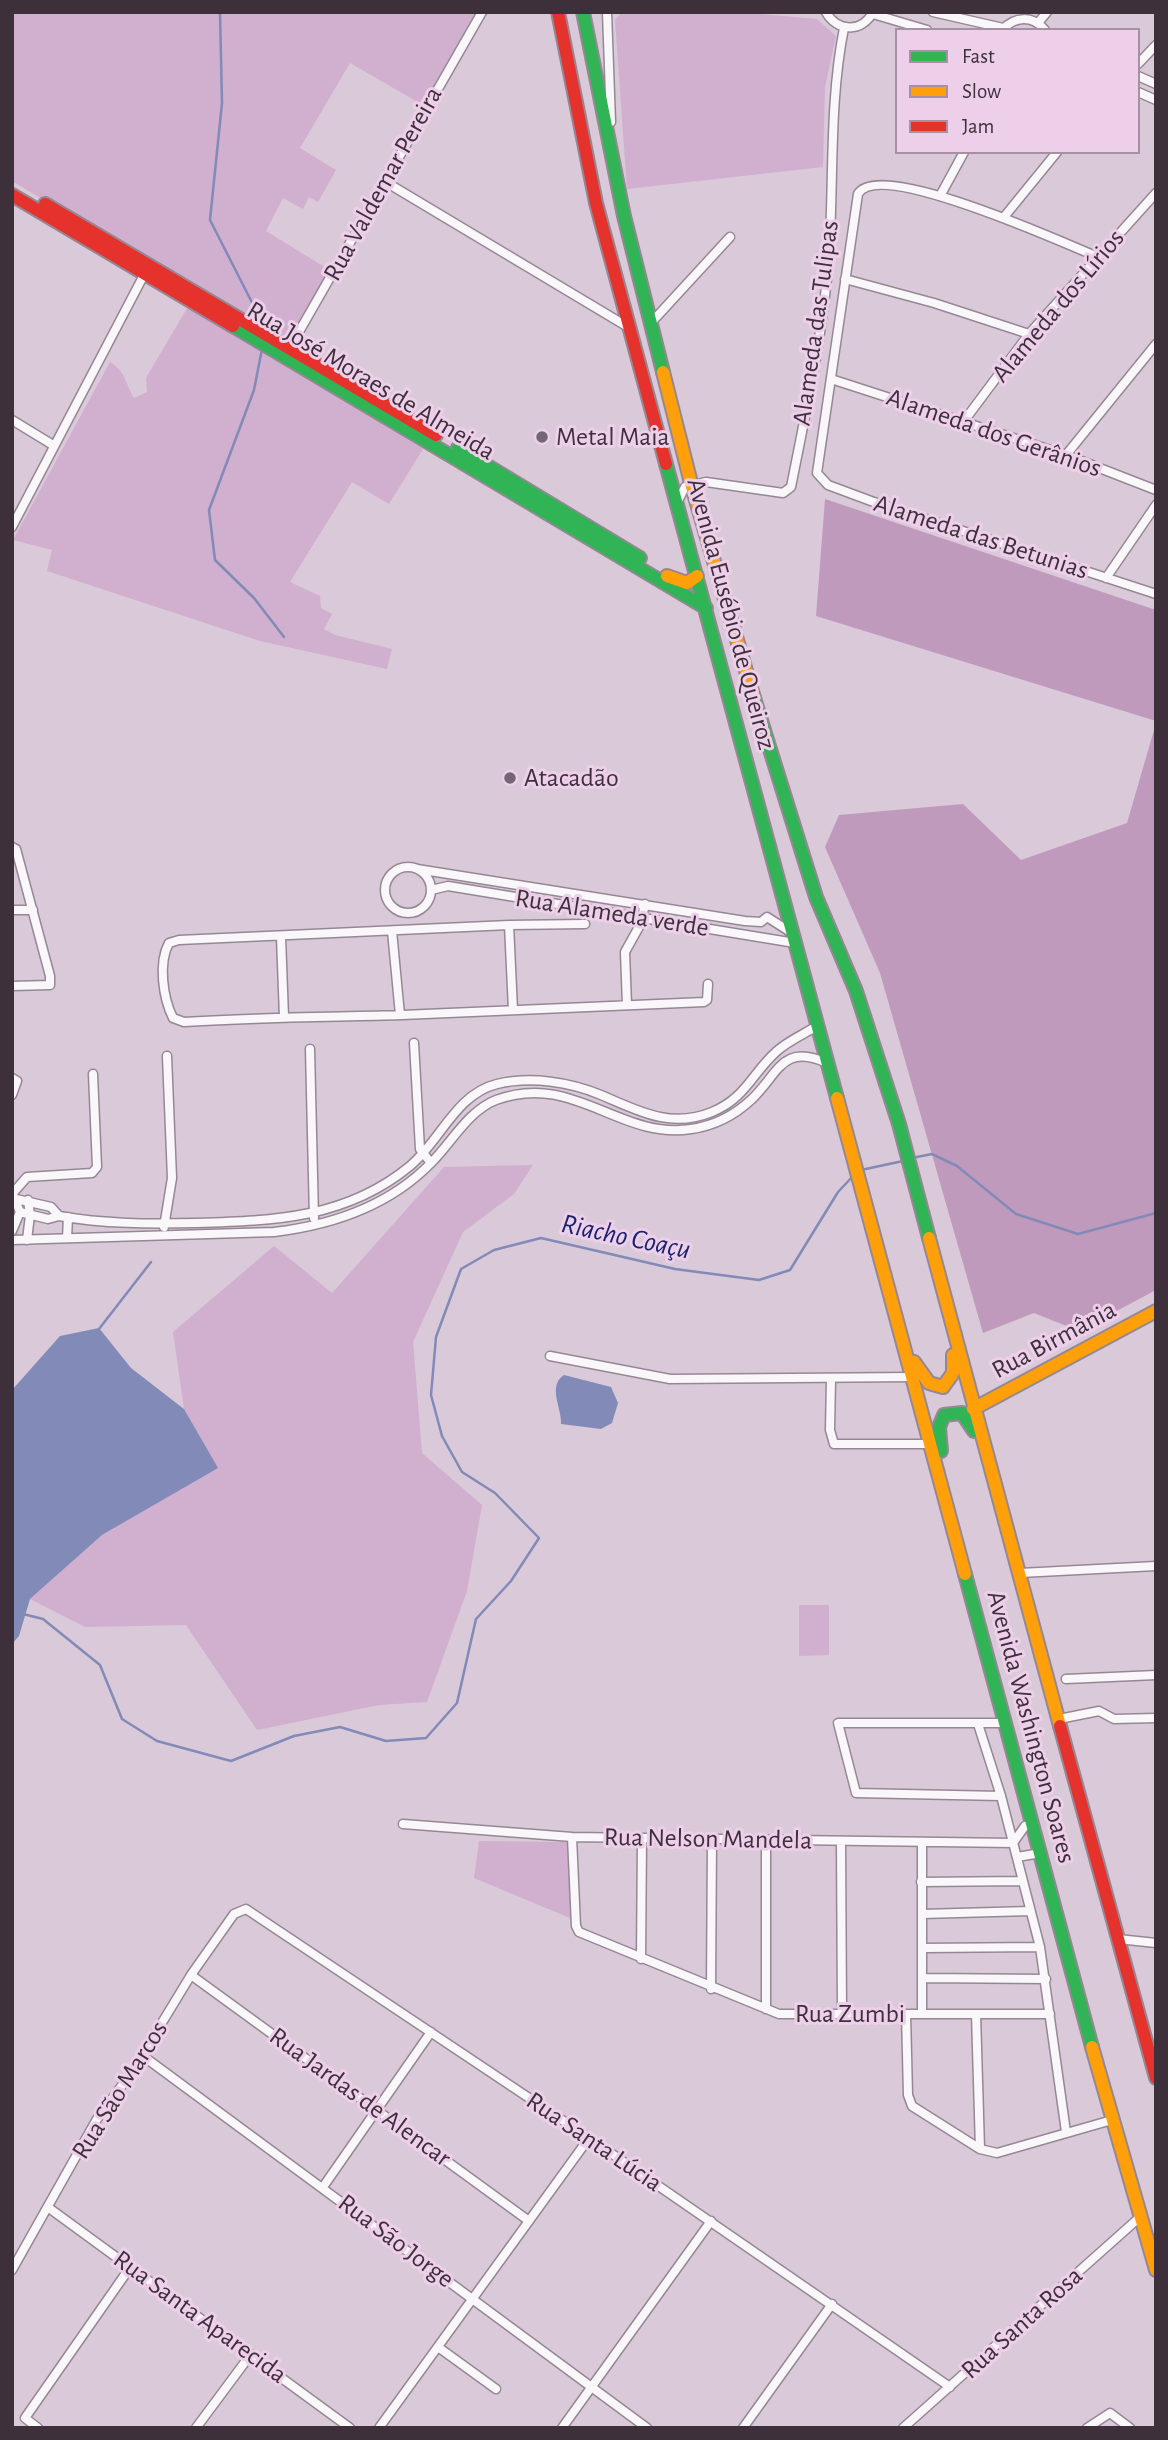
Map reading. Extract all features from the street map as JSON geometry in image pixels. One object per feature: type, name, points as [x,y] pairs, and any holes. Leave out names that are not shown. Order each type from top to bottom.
[{"type":"main road","name":"Avenida Eusébio de Queiroz","points":[[558,12],[596,203],[865,1196]]},
{"type":"main road","name":"Avenida Eusébio de Queiroz","points":[[583,12],[613,167],[691,483],[785,805],[816,897],[856,991],[900,1124],[917,1188]]},
{"type":"main road","name":"Rua José Moraes de Almeida","points":[[12,185],[147,270],[621,551],[677,582],[687,583],[697,576]]},
{"type":"main road","name":"Rua José Moraes de Almeida","points":[[12,195],[147,270]]},
{"type":"main road","name":"Rua José Moraes de Almeida","points":[[621,551],[706,608]]},
{"type":"main road","name":"Avenida Washington Soares","points":[[917,1188],[973,1409],[1156,2078]]},
{"type":"main road","name":"Avenida Washington Soares","points":[[865,1196],[1112,2120],[1156,2270]]},
{"type":"main road","name":"Rua Birmânia","points":[[973,1409],[1156,1311]]},
{"type":"main road","points":[[905,1346],[925,1380],[937,1387],[943,1387],[951,1380],[955,1371],[954,1335]]},
{"type":"main road","points":[[938,1468],[942,1458],[940,1424],[944,1415],[950,1412],[966,1416],[986,1454]]},
{"type":"street","name":"Rua Valdemar Pereira","points":[[287,353],[482,12]]},
{"type":"street","points":[[607,12],[613,167]]},
{"type":"street","points":[[819,12],[826,13],[830,20],[844,27],[857,27],[873,13],[922,28]]},
{"type":"street","points":[[933,12],[999,28]]},
{"type":"street","points":[[1038,23],[1047,12]]},
{"type":"street","points":[[961,28],[963,20]]},
{"type":"street","points":[[1004,28],[1016,20],[1038,23],[1043,28]]},
{"type":"street","name":"Alameda das Tulipas","points":[[691,483],[706,482],[783,493],[791,487],[811,390],[829,258],[835,85],[844,27]]},
{"type":"street","points":[[1140,62],[1156,45]]},
{"type":"street","points":[[1140,77],[1156,84]]},
{"type":"street","points":[[1140,93],[1156,100]]},
{"type":"street","points":[[940,196],[963,154]]},
{"type":"street","points":[[1004,217],[1055,154]]},
{"type":"street","points":[[384,181],[631,329]]},
{"type":"street","points":[[831,379],[860,189],[876,184],[940,196],[1004,217],[1098,257]]},
{"type":"street","name":"Alameda dos Lírios","points":[[964,421],[1029,334],[1156,193]]},
{"type":"street","points":[[650,324],[730,237]]},
{"type":"street","points":[[12,527],[147,270]]},
{"type":"street","points":[[845,279],[933,303],[1029,334]]},
{"type":"street","points":[[1066,455],[1156,344]]},
{"type":"street","name":"Alameda dos Gerânios","points":[[831,379],[1066,455],[1156,490]]},
{"type":"street","name":"Alameda das Betunias","points":[[831,379],[816,467],[819,477],[828,485],[1156,594]]},
{"type":"street","points":[[12,420],[53,445]]},
{"type":"street","points":[[678,505],[681,493],[691,483]]},
{"type":"street","points":[[1106,578],[1156,505]]},
{"type":"street","points":[[12,847],[16,849],[33,910],[50,985],[12,986]]},
{"type":"street","points":[[404,867],[417,869],[424,874],[431,890],[426,904],[413,912],[398,911],[388,901],[385,886],[392,873],[404,867]]},
{"type":"street","name":"Rua Alameda verde","points":[[417,869],[745,921],[761,922],[767,917],[793,938]]},
{"type":"street","name":"Rua Alameda verde","points":[[431,890],[448,886],[642,918],[793,938]]},
{"type":"street","points":[[626,1005],[625,952],[642,918],[645,904]]},
{"type":"street","points":[[12,910],[33,910]]},
{"type":"street","points":[[585,924],[509,925],[173,941],[165,951],[163,965],[168,1005],[173,1018],[179,1021],[400,1015],[704,1002],[707,1000],[708,984]]},
{"type":"street","points":[[509,925],[513,1010]]},
{"type":"street","points":[[392,931],[400,1015]]},
{"type":"street","points":[[281,937],[284,1017]]},
{"type":"street","points":[[20,1212],[48,1219],[58,1216],[110,1223],[164,1224],[273,1221],[314,1214],[373,1192],[422,1155],[469,1097],[497,1084],[521,1081],[579,1087],[647,1116],[691,1118],[732,1101],[749,1086],[776,1051],[817,1026]]},
{"type":"street","points":[[414,1043],[422,1155],[431,1163]]},
{"type":"street","points":[[310,1049],[315,1226]]},
{"type":"street","points":[[163,1235],[172,1178],[167,1056]]},
{"type":"street","points":[[12,1240],[274,1233],[315,1226],[346,1217],[379,1202],[431,1163],[468,1120],[501,1098],[522,1095],[568,1097],[644,1127],[681,1130],[705,1126],[739,1110],[758,1093],[785,1061],[804,1056],[827,1063]]},
{"type":"street","points":[[14,1196],[27,1177],[92,1174],[97,1167],[93,1074]]},
{"type":"street","points":[[12,1078],[17,1082],[12,1095]]},
{"type":"street","points":[[521,1081],[525,1088],[522,1095]]},
{"type":"street","points":[[497,1084],[501,1098]]},
{"type":"street","points":[[469,1097],[480,1110]]},
{"type":"street","points":[[457,1112],[460,1118],[468,1120]]},
{"type":"street","points":[[14,1196],[51,1207],[58,1216]]},
{"type":"street","points":[[12,1231],[20,1212],[14,1196]]},
{"type":"street","points":[[27,1240],[30,1215],[28,1200]]},
{"type":"street","points":[[67,1238],[68,1217]]},
{"type":"street","points":[[550,1356],[670,1379],[913,1377]]},
{"type":"street","points":[[831,1379],[830,1430],[834,1444],[931,1444]]},
{"type":"street","points":[[1020,1573],[1156,1566]]},
{"type":"street","points":[[1066,1679],[1156,1675]]},
{"type":"street","points":[[1059,1719],[1093,1711],[1121,1719],[1156,1718]]},
{"type":"street","points":[[1001,1796],[856,1793],[838,1723],[1006,1723]]},
{"type":"street","name":"Avenida Washington Soares","points":[[978,1724],[1001,1796],[1040,1947],[1066,2132]]},
{"type":"street","name":"Rua Nelson Mandela","points":[[403,1824],[572,1837],[1013,1843]]},
{"type":"street","points":[[1013,1843],[1025,1826],[1034,1824]]},
{"type":"street","name":"Rua Zumbi","points":[[572,1837],[576,1926],[582,1933],[711,1989],[785,2015],[1050,2014]]},
{"type":"street","points":[[641,1959],[642,1838]]},
{"type":"street","points":[[711,1989],[712,1839]]},
{"type":"street","points":[[766,1840],[766,2009]]},
{"type":"street","points":[[841,1842],[842,2014]]},
{"type":"street","points":[[922,1843],[922,2014]]},
{"type":"street","points":[[1017,1857],[1041,1853]]},
{"type":"street","points":[[921,1882],[1022,1881]]},
{"type":"street","name":"Rua Santa Lúcia","points":[[233,1914],[242,1909],[253,1912],[711,2221],[950,2387]]},
{"type":"street","points":[[922,1914],[1030,1911]]},
{"type":"street","name":"Rua São Marcos","points":[[12,2270],[50,2208],[97,2119],[143,2056],[191,1975],[233,1914]]},
{"type":"street","points":[[1118,1939],[1156,1942]]},
{"type":"street","points":[[922,1948],[1040,1947]]},
{"type":"street","name":"Rua Jardas de Alencar","points":[[191,1975],[529,2221]]},
{"type":"street","points":[[922,1978],[1046,1979]]},
{"type":"street","points":[[906,2014],[908,2095],[912,2106],[980,2149],[1002,2152],[1112,2120]]},
{"type":"street","points":[[976,2014],[980,2149]]},
{"type":"street","points":[[323,2187],[431,2032]]},
{"type":"street","name":"Rua São Jorge","points":[[143,2056],[647,2428]]},
{"type":"street","points":[[379,2428],[589,2138]]},
{"type":"street","name":"Rua Santa Aparecida","points":[[50,2208],[350,2428]]},
{"type":"street","name":"Rua Santa Rosa","points":[[903,2428],[1140,2217]]},
{"type":"street","points":[[562,2428],[711,2221]]},
{"type":"street","points":[[38,2428],[25,2418],[131,2266]]},
{"type":"street","points":[[743,2428],[832,2304]]},
{"type":"street","points":[[438,2347],[496,2389]]},
{"type":"street","points":[[197,2428],[251,2354]]},
{"type":"street","points":[[1087,2428],[1102,2416],[1116,2414],[1130,2428]]},
{"type":"shaded area","points":[[12,12],[476,12],[423,105],[350,63],[300,148],[336,170],[318,202],[309,197],[303,209],[283,198],[266,231],[331,271],[289,347],[12,181]]},
{"type":"shaded area","points":[[622,12],[736,12],[817,19],[836,36],[825,87],[823,167],[627,189],[615,20]]},
{"type":"shaded area","points":[[189,305],[423,449],[389,504],[352,482],[290,582],[320,596],[321,608],[332,614],[324,629],[335,635],[392,649],[387,669],[260,641],[47,571],[52,550],[13,540],[110,362],[122,374],[134,398],[147,392],[146,378]]},
{"type":"shaded area","points":[[825,499],[1156,610],[1156,721],[816,616]]},
{"type":"shaded area","points":[[1156,723],[1156,1290],[1079,1331],[1034,1313],[983,1333],[880,973],[825,847],[839,815],[963,804],[1021,860],[1127,823]]},
{"type":"shaded area","points":[[533,1165],[514,1194],[463,1232],[413,1342],[422,1453],[482,1505],[467,1591],[427,1702],[379,1705],[257,1730],[186,1625],[85,1627],[30,1599],[102,1535],[217,1468],[184,1409],[173,1332],[274,1246],[332,1293],[444,1167]]},
{"type":"shaded area","points":[[799,1605],[829,1605],[829,1655],[799,1656]]},
{"type":"shaded area","points":[[479,1841],[569,1842],[570,1918],[474,1878]]},
{"type":"water","points":[[99,1328],[131,1368],[184,1409],[218,1468],[102,1535],[30,1599],[19,1636],[12,1644],[12,1390],[60,1336]]},
{"type":"water","points":[[564,1375],[611,1387],[618,1403],[612,1423],[601,1429],[561,1424],[556,1385]]},
{"type":"waterway","points":[[220,12],[222,103],[210,220],[266,330]]},
{"type":"waterway","points":[[262,349],[254,390],[209,510],[215,560],[254,598],[284,637]]},
{"type":"waterway","name":"Riacho Coaçu","points":[[912,1158],[932,1154],[957,1166],[1016,1214],[1078,1234],[1156,1213]]},
{"type":"waterway","name":"Riacho Coaçu","points":[[861,1170],[903,1161]]},
{"type":"waterway","name":"Riacho Coaçu","points":[[23,1614],[43,1619],[100,1665],[122,1719],[157,1741],[231,1761],[294,1736],[340,1727],[386,1741],[426,1738],[457,1703],[476,1619],[511,1581],[539,1538],[495,1493],[462,1472],[442,1436],[431,1395],[436,1337],[461,1269],[494,1250],[541,1238],[675,1269],[759,1280],[790,1270],[838,1192],[853,1176]]},
{"type":"waterway","points":[[99,1329],[151,1262]]},
{"type":"traffic: fast","points":[[583,12],[624,216],[663,372]]},
{"type":"traffic: fast","points":[[233,326],[706,608]]},
{"type":"traffic: fast","points":[[458,448],[640,558]]},
{"type":"traffic: fast","points":[[666,464],[837,1098]]},
{"type":"traffic: fast","points":[[754,698],[816,897],[856,991],[899,1124],[929,1238]]},
{"type":"traffic: fast","points":[[941,1451],[939,1427],[944,1415],[962,1413],[974,1431]]},
{"type":"traffic: fast","points":[[965,1574],[1092,2047]]},
{"type":"traffic: slow","points":[[663,372],[691,483],[754,698]]},
{"type":"traffic: slow","points":[[667,576],[687,583],[697,576]]},
{"type":"traffic: slow","points":[[837,1098],[965,1574]]},
{"type":"traffic: slow","points":[[929,1238],[1060,1726]]},
{"type":"traffic: slow","points":[[973,1409],[1156,1311]]},
{"type":"traffic: slow","points":[[914,1362],[929,1383],[943,1387],[953,1373],[953,1355]]},
{"type":"traffic: slow","points":[[1092,2047],[1156,2270]]},
{"type":"traffic: jam","points":[[558,12],[596,203],[666,464]]},
{"type":"traffic: jam","points":[[12,195],[233,326]]},
{"type":"traffic: jam","points":[[45,204],[436,435]]},
{"type":"traffic: jam","points":[[1060,1726],[1156,2078]]},
{"type":"place","name":"Metal Maia","points":[[542,437]]},
{"type":"place","name":"Atacadão","points":[[510,778]]}]
